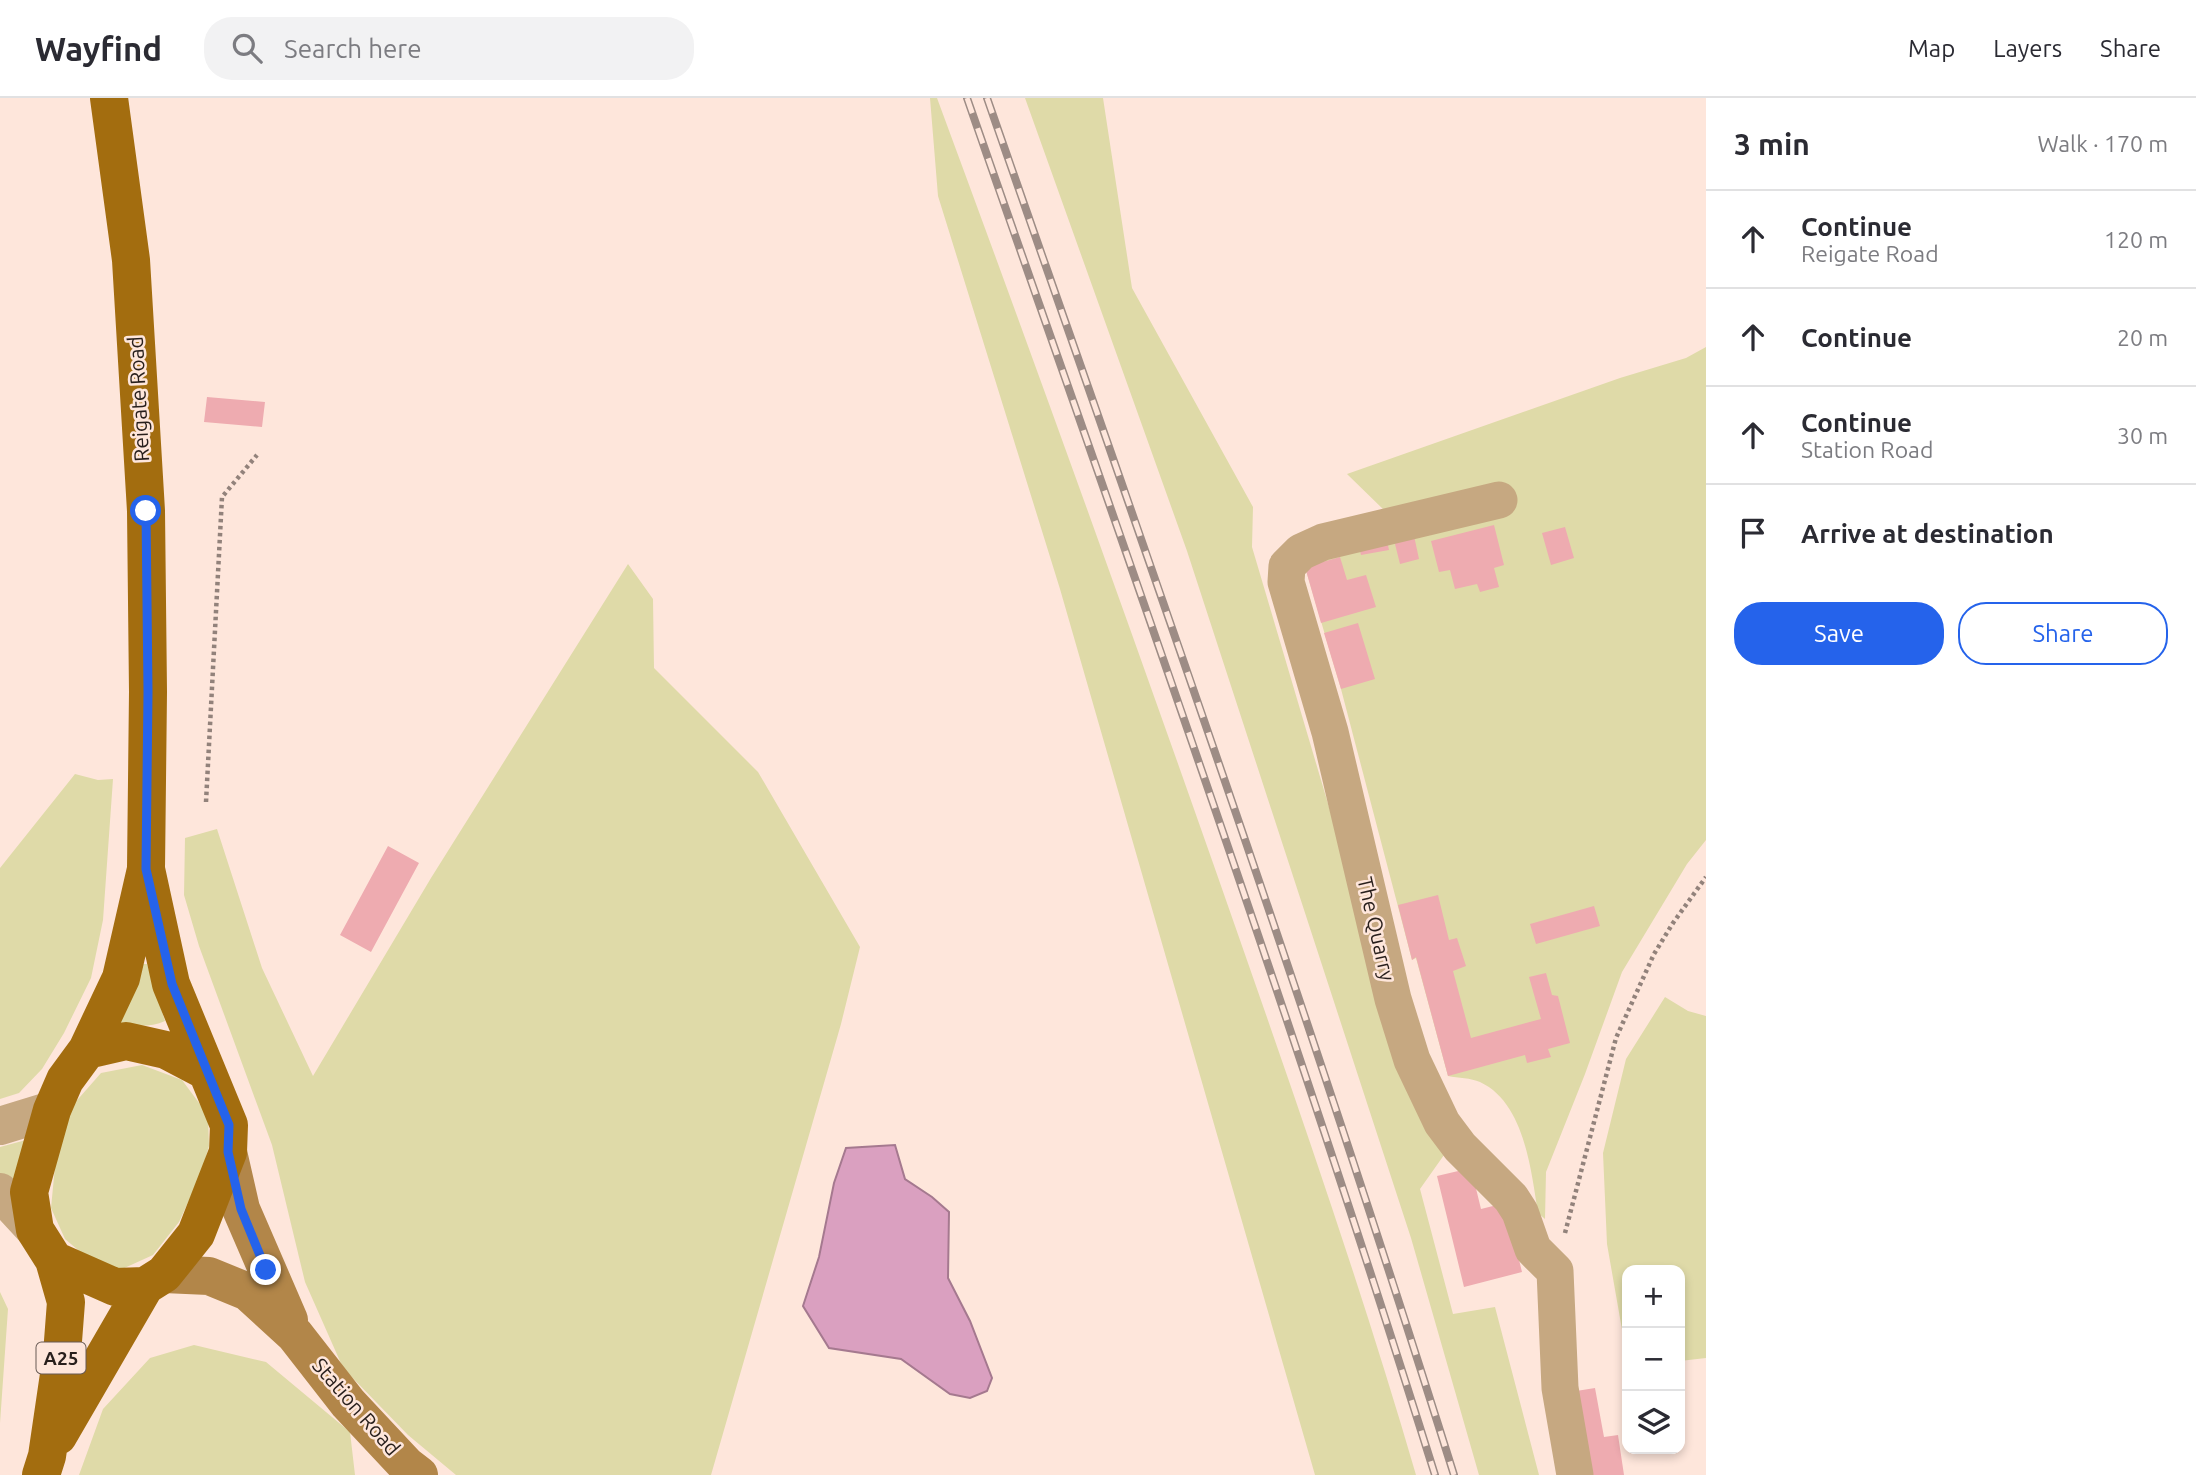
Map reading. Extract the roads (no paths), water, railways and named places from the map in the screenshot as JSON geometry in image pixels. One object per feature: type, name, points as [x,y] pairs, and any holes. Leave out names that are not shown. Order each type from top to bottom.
[{"type":"main road","name":"Reigate Road","points":[[87,1050],[121,978],[146,869],[146,511],[131,260],[109,98]]},
{"type":"main road","name":"Reigate Road","points":[[146,869],[172,984],[206,1072]]},
{"type":"main road","points":[[126,1041],[166,1050],[206,1072],[229,1125],[228,1152],[196,1234],[155,1280],[115,1287],[45,1245],[29,1192],[52,1110],[65,1080],[87,1050],[126,1041]]},
{"type":"main road","name":"Station Road","points":[[228,1152],[241,1209],[295,1335]]},
{"type":"main road","name":"A25","points":[[44,1465],[62,1354],[66,1302],[45,1245]]},
{"type":"main road","name":"Station Road","points":[[155,1280],[209,1276],[248,1292],[295,1335],[348,1404],[406,1465],[419,1475]]},
{"type":"main road","name":"A25","points":[[44,1465],[155,1280]]},
{"type":"street","name":"The Quarry","points":[[1499,500],[1323,542],[1301,552],[1287,566],[1286,582],[1330,732],[1392,999],[1412,1060],[1442,1123],[1460,1147],[1511,1198],[1520,1213],[1533,1249],[1555,1271],[1560,1388],[1576,1475]]},
{"type":"street","points":[[0,1126],[52,1110]]},
{"type":"street","points":[[0,1192],[45,1245]]},
{"type":"railway","points":[[967,98],[1265,957],[1435,1475]]},
{"type":"railway","points":[[987,98],[1285,957],[1454,1475]]}]
